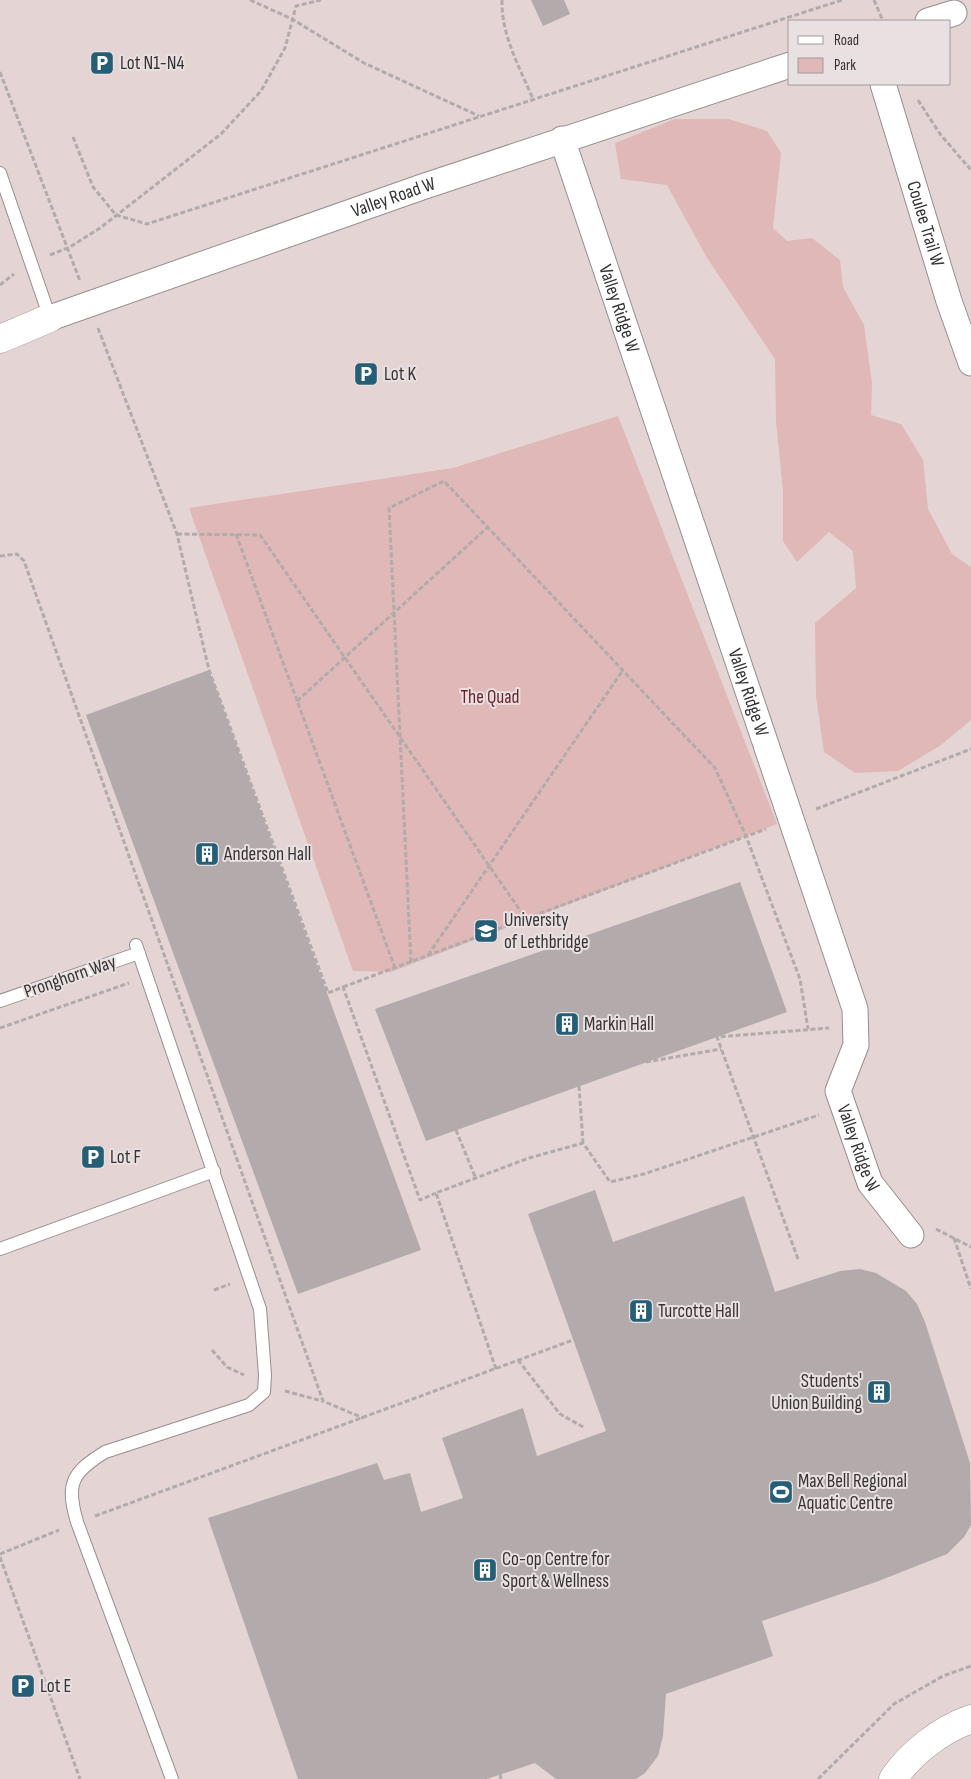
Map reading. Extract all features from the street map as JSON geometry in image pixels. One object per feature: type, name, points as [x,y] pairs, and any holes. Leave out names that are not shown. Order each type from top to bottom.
[{"type":"street","points":[[931,20],[954,12]]},
{"type":"street","name":"Valley Road W","points":[[0,339],[89,304],[562,139],[788,66]]},
{"type":"street","name":"Coulee Trail W","points":[[883,85],[949,302],[971,362]]},
{"type":"street","name":"Valley Ridge W","points":[[562,139],[855,1010],[856,1045],[838,1091],[870,1183],[911,1235]]},
{"type":"street","points":[[893,1779],[900,1768],[935,1737],[971,1719]]},
{"type":"lane","points":[[0,173],[50,318]]},
{"type":"lane","name":"Pronghorn Way","points":[[0,1001],[138,949],[147,977]]},
{"type":"lane","points":[[147,977],[260,1309],[265,1375],[264,1392],[248,1405],[105,1452],[86,1464],[74,1478],[70,1498],[77,1522],[172,1779]]},
{"type":"lane","points":[[0,1249],[214,1171]]},
{"type":"path","points":[[250,0],[292,18],[364,63],[479,116]]},
{"type":"path","points":[[31,262],[67,248],[100,228],[221,134],[261,91],[285,48],[296,6],[321,0]]},
{"type":"path","points":[[502,0],[502,15],[507,34],[533,100]]},
{"type":"path","points":[[73,137],[93,187],[116,215],[147,224],[842,0]]},
{"type":"path","points":[[874,0],[883,20]]},
{"type":"path","points":[[0,72],[177,534],[209,670],[328,993],[792,820],[971,749]]},
{"type":"path","points":[[916,96],[940,134],[971,170]]},
{"type":"path","points":[[411,962],[389,508],[444,481],[715,768],[746,836],[800,979],[808,1029]]},
{"type":"path","points":[[297,701],[488,527]]},
{"type":"path","points":[[177,534],[260,535],[526,919]]},
{"type":"path","points":[[236,534],[395,968]]},
{"type":"path","points":[[0,556],[17,554],[24,561],[323,1401],[364,1418]]},
{"type":"path","points":[[428,956],[623,670]]},
{"type":"path","points":[[0,1028],[170,969]]},
{"type":"path","points":[[343,987],[420,1200],[529,1158],[583,1143]]},
{"type":"path","points":[[798,1259],[717,1037],[856,1026]]},
{"type":"path","points":[[646,1062],[721,1048]]},
{"type":"path","points":[[579,1086],[583,1143],[610,1182],[644,1174],[843,1106]]},
{"type":"path","points":[[456,1130],[476,1179]]},
{"type":"path","points":[[436,1193],[496,1369]]},
{"type":"path","points":[[911,1235],[928,1225],[971,1247]]},
{"type":"path","points":[[954,1238],[971,1289]]},
{"type":"path","points":[[80,1779],[0,1555],[77,1522],[573,1340]]},
{"type":"path","points":[[518,1360],[560,1414],[585,1428]]},
{"type":"path","points":[[818,1779],[894,1704],[943,1676],[971,1666]]},
{"type":"path","points":[[500,1774],[501,1779]]},
{"type":"shaded area","name":"University of Lethbridge","points":[[0,0],[971,0],[971,1779],[0,1779]]},
{"type":"green space","points":[[675,119],[728,119],[767,131],[781,153],[773,228],[787,241],[812,238],[840,260],[843,287],[864,325],[872,383],[871,415],[901,424],[923,460],[928,509],[952,554],[971,567],[971,720],[941,745],[898,771],[855,773],[824,752],[816,696],[815,623],[856,588],[853,551],[829,532],[797,562],[783,541],[783,491],[776,421],[775,359],[707,258],[667,185],[621,179],[615,143]]},
{"type":"green space","name":"The Quad","points":[[618,416],[777,824],[391,972],[353,971],[189,508],[453,468]]},
{"type":"building","points":[[531,0],[564,0],[570,14],[543,26]]},
{"type":"building","name":"Anderson Hall","points":[[209,670],[421,1250],[298,1294],[86,715]]},
{"type":"building","name":"Markin Hall","points":[[740,882],[787,1012],[426,1141],[375,1009]]},
{"type":"building","points":[[595,1190],[613,1242],[744,1196],[775,1292],[840,1271],[860,1269],[876,1273],[906,1291],[917,1304],[925,1322],[970,1463],[971,1525],[964,1537],[947,1554],[876,1582],[762,1621],[773,1656],[666,1694],[663,1736],[658,1756],[645,1773],[636,1779],[556,1779],[535,1763],[487,1779],[298,1779],[208,1518],[377,1463],[384,1480],[410,1473],[421,1512],[463,1498],[442,1438],[523,1408],[537,1456],[606,1431],[528,1214]]},
{"type":"place","name":"Lot N1-N4","points":[[102,63]]},
{"type":"place","name":"Lot K","points":[[366,374]]},
{"type":"place","name":"Anderson Hall","points":[[207,854]]},
{"type":"place","name":"University of Lethbridge","points":[[486,931]]},
{"type":"place","name":"Markin Hall","points":[[567,1024]]},
{"type":"place","name":"Lot F","points":[[93,1157]]},
{"type":"place","name":"Turcotte Hall","points":[[641,1311]]},
{"type":"place","name":"Students' Union Building","points":[[879,1392]]},
{"type":"place","name":"Max Bell Regional Aquatic Centre","points":[[781,1492]]},
{"type":"place","name":"Co-op Centre for Sport & Wellness","points":[[485,1570]]},
{"type":"place","name":"Lot E","points":[[23,1686]]}]
